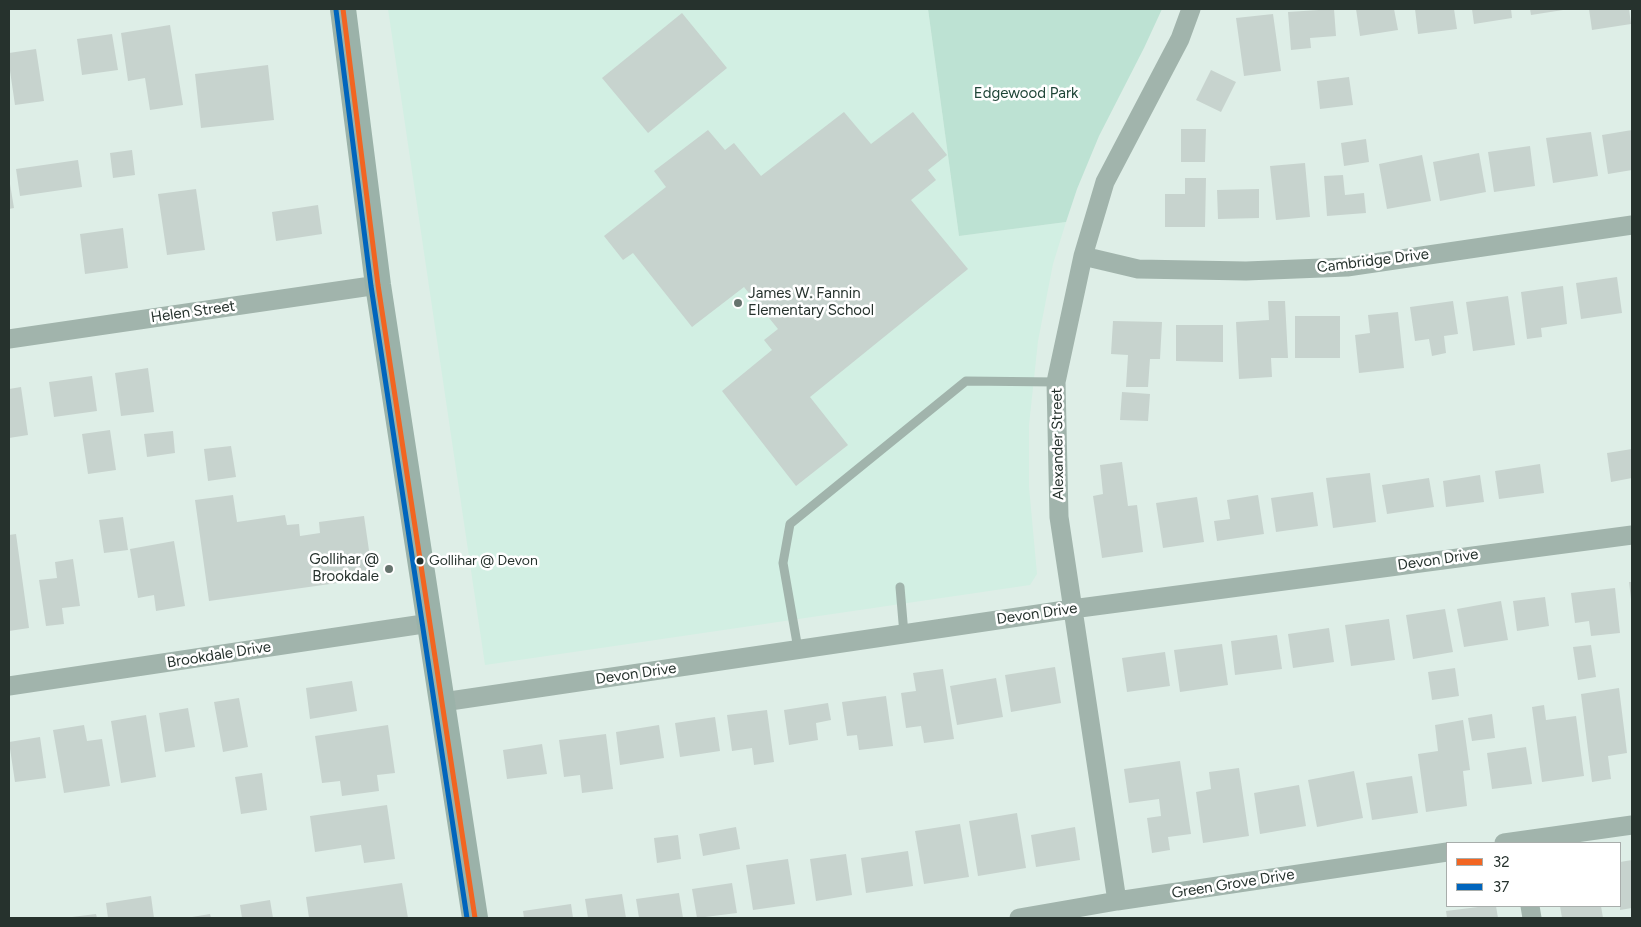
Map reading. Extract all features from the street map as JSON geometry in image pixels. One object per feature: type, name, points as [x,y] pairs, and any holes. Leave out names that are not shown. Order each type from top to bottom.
[{"type":"main road","points":[[343,9],[378,285],[475,918]]},
{"type":"street","name":"Alexander Street","points":[[1117,901],[1059,517],[1056,382],[1083,256],[1105,182],[1180,39],[1191,9]]},
{"type":"street","name":"Cambridge Drive","points":[[1083,256],[1138,269],[1246,271],[1346,267],[1632,225]]},
{"type":"street","name":"Helen Street","points":[[9,339],[378,285]]},
{"type":"street","name":"Devon Drive","points":[[443,702],[1072,609],[1632,535]]},
{"type":"street","name":"Brookdale Drive","points":[[9,686],[430,623]]},
{"type":"street","points":[[1516,842],[1632,825]]},
{"type":"street","name":"Green Grove Drive","points":[[1019,918],[1117,901],[1446,852]]},
{"type":"lane","points":[[798,650],[783,563],[790,524],[966,382],[1056,382]]},
{"type":"lane","points":[[900,587],[904,634]]},
{"type":"shaded area","name":"James W. Fannin Elementary School","points":[[388,9],[928,9],[959,236],[1066,222],[1053,264],[1038,341],[1029,425],[1029,487],[1037,574],[1030,585],[485,665]]},
{"type":"green space","name":"Edgewood Park","points":[[928,9],[1162,9],[1099,136],[1077,189],[1066,222],[959,236]]},
{"type":"building","points":[[1334,9],[1336,36],[1310,38],[1311,48],[1291,50],[1288,12]]},
{"type":"building","points":[[1356,9],[1394,9],[1398,30],[1360,36]]},
{"type":"building","points":[[1415,9],[1454,9],[1457,29],[1418,34]]},
{"type":"building","points":[[1472,9],[1511,9],[1512,18],[1474,24]]},
{"type":"building","points":[[1530,9],[1563,9],[1563,10],[1531,15]]},
{"type":"building","points":[[1589,9],[1629,9],[1631,24],[1592,30]]},
{"type":"building","points":[[682,13],[727,68],[648,133],[602,78]]},
{"type":"building","points":[[1273,14],[1281,71],[1244,76],[1236,18]]},
{"type":"building","points":[[170,25],[183,105],[150,110],[145,78],[128,81],[121,33]]},
{"type":"building","points":[[112,34],[118,70],[82,75],[77,39]]},
{"type":"building","points":[[36,49],[44,101],[15,105],[9,53]]},
{"type":"building","points":[[268,65],[274,120],[201,128],[195,74]]},
{"type":"building","points":[[1211,70],[1236,82],[1221,112],[1196,100]]},
{"type":"building","points":[[1349,77],[1353,105],[1320,109],[1317,81]]},
{"type":"building","points":[[844,112],[871,144],[913,112],[947,155],[928,170],[936,180],[911,200],[968,269],[810,397],[848,445],[796,486],[722,391],[772,350],[764,340],[778,329],[744,287],[692,327],[633,253],[623,260],[604,236],[666,187],[654,171],[708,130],[725,150],[734,143],[761,176]]},
{"type":"building","points":[[1181,129],[1206,129],[1205,162],[1181,162]]},
{"type":"building","points":[[1632,130],[1632,170],[1608,174],[1602,135]]},
{"type":"building","points":[[1591,132],[1598,176],[1553,183],[1546,138]]},
{"type":"building","points":[[1366,139],[1369,162],[1344,166],[1341,143]]},
{"type":"building","points":[[1530,146],[1535,186],[1494,192],[1488,152]]},
{"type":"building","points":[[132,150],[135,175],[113,178],[110,153]]},
{"type":"building","points":[[1479,153],[1486,192],[1440,201],[1433,162]]},
{"type":"building","points":[[1422,155],[1431,201],[1387,209],[1379,164]]},
{"type":"building","points":[[78,160],[82,187],[20,196],[16,169]]},
{"type":"building","points":[[1305,163],[1310,217],[1276,220],[1270,166]]},
{"type":"building","points":[[1343,175],[1345,195],[1364,193],[1366,213],[1327,216],[1324,176]]},
{"type":"building","points":[[9,178],[14,208],[9,209]]},
{"type":"building","points":[[1185,178],[1206,178],[1205,227],[1165,227],[1165,194],[1185,194]]},
{"type":"building","points":[[196,189],[205,250],[167,255],[158,194]]},
{"type":"building","points":[[1259,189],[1259,218],[1218,219],[1217,190]]},
{"type":"building","points":[[318,205],[322,234],[276,241],[272,212]]},
{"type":"building","points":[[123,228],[128,268],[85,274],[80,234]]},
{"type":"building","points":[[1617,277],[1622,313],[1581,319],[1576,283]]},
{"type":"building","points":[[1563,286],[1567,324],[1541,328],[1542,337],[1527,339],[1521,292]]},
{"type":"building","points":[[1508,296],[1515,345],[1473,351],[1466,302]]},
{"type":"building","points":[[1268,301],[1285,301],[1288,358],[1271,358],[1272,377],[1239,379],[1236,322],[1269,320]]},
{"type":"building","points":[[1453,301],[1458,334],[1444,336],[1446,353],[1432,356],[1429,339],[1415,341],[1410,307]]},
{"type":"building","points":[[1398,312],[1404,368],[1359,373],[1355,335],[1370,333],[1368,315]]},
{"type":"building","points":[[1295,316],[1340,316],[1340,358],[1295,358]]},
{"type":"building","points":[[1113,321],[1162,322],[1160,359],[1150,359],[1148,387],[1126,387],[1128,355],[1111,354]]},
{"type":"building","points":[[1176,325],[1223,325],[1223,362],[1176,361]]},
{"type":"building","points":[[148,368],[154,412],[121,416],[115,373]]},
{"type":"building","points":[[92,376],[97,411],[54,417],[49,382]]},
{"type":"building","points":[[21,387],[28,435],[9,438],[9,389]]},
{"type":"building","points":[[1122,392],[1150,394],[1148,421],[1120,420]]},
{"type":"building","points":[[110,430],[116,470],[88,474],[82,434]]},
{"type":"building","points":[[173,431],[175,453],[147,457],[144,434]]},
{"type":"building","points":[[231,446],[236,477],[208,481],[204,449]]},
{"type":"building","points":[[1632,449],[1632,478],[1611,482],[1607,453]]},
{"type":"building","points":[[1122,462],[1128,506],[1137,505],[1143,552],[1102,558],[1093,496],[1103,494],[1100,465]]},
{"type":"building","points":[[1540,464],[1544,493],[1499,499],[1495,471]]},
{"type":"building","points":[[1370,473],[1376,522],[1333,528],[1326,478]]},
{"type":"building","points":[[1480,475],[1484,502],[1446,507],[1443,481]]},
{"type":"building","points":[[1429,478],[1434,507],[1387,514],[1382,485]]},
{"type":"building","points":[[1313,492],[1318,526],[1276,532],[1271,498]]},
{"type":"building","points":[[233,495],[237,522],[285,515],[287,525],[299,524],[300,536],[320,533],[319,522],[364,516],[373,578],[209,601],[195,500]]},
{"type":"building","points":[[1258,495],[1264,534],[1217,541],[1214,521],[1230,519],[1227,500]]},
{"type":"building","points":[[1197,497],[1204,542],[1163,548],[1156,503]]},
{"type":"building","points":[[123,517],[128,550],[104,553],[99,520]]},
{"type":"building","points":[[16,534],[29,628],[9,631],[9,535]]},
{"type":"building","points":[[174,541],[185,606],[156,611],[154,595],[138,598],[130,549]]},
{"type":"building","points":[[73,559],[80,606],[62,608],[64,624],[46,626],[39,580],[57,578],[55,562]]},
{"type":"building","points":[[1629,582],[1632,582],[1632,599],[1631,599]]},
{"type":"building","points":[[1615,588],[1620,633],[1591,636],[1589,621],[1575,623],[1571,593]]},
{"type":"building","points":[[1545,597],[1549,626],[1517,631],[1513,601]]},
{"type":"building","points":[[1501,601],[1508,640],[1464,647],[1457,609]]},
{"type":"building","points":[[1445,609],[1453,652],[1413,659],[1406,615]]},
{"type":"building","points":[[1389,619],[1395,660],[1351,666],[1345,625]]},
{"type":"building","points":[[1329,628],[1334,662],[1293,668],[1288,634]]},
{"type":"building","points":[[1277,635],[1282,669],[1235,675],[1231,641]]},
{"type":"building","points":[[1222,644],[1228,685],[1180,692],[1174,650]]},
{"type":"building","points":[[1591,645],[1596,677],[1578,680],[1573,647]]},
{"type":"building","points":[[1165,652],[1170,686],[1127,692],[1122,658]]},
{"type":"building","points":[[1055,667],[1061,703],[1011,712],[1005,675]]},
{"type":"building","points":[[1455,668],[1459,696],[1432,700],[1428,672]]},
{"type":"building","points":[[943,669],[954,739],[924,743],[921,726],[906,728],[901,693],[916,691],[913,673]]},
{"type":"building","points":[[996,678],[1003,717],[957,725],[950,686]]},
{"type":"building","points":[[352,681],[357,711],[310,719],[306,688]]},
{"type":"building","points":[[1619,688],[1627,753],[1608,756],[1611,779],[1592,782],[1581,694]]},
{"type":"building","points":[[886,696],[893,746],[859,750],[857,735],[847,736],[842,702]]},
{"type":"building","points":[[239,698],[248,747],[223,752],[214,702]]},
{"type":"building","points":[[828,703],[831,720],[816,723],[818,740],[789,745],[784,710]]},
{"type":"building","points":[[1544,705],[1546,720],[1576,716],[1584,776],[1542,782],[1532,707]]},
{"type":"building","points":[[188,708],[195,747],[165,752],[159,713]]},
{"type":"building","points":[[767,710],[774,762],[754,765],[752,748],[732,751],[727,715]]},
{"type":"building","points":[[1492,714],[1495,738],[1472,741],[1468,718]]},
{"type":"building","points":[[146,715],[156,777],[121,783],[111,721]]},
{"type":"building","points":[[715,717],[720,751],[680,757],[675,723]]},
{"type":"building","points":[[1463,720],[1470,770],[1463,771],[1467,806],[1426,812],[1418,754],[1438,751],[1435,725]]},
{"type":"building","points":[[84,725],[87,741],[102,739],[110,786],[64,793],[53,730]]},
{"type":"building","points":[[388,725],[395,773],[377,775],[379,791],[342,796],[340,781],[322,783],[315,736]]},
{"type":"building","points":[[659,725],[664,758],[620,765],[616,732]]},
{"type":"building","points":[[606,734],[613,789],[582,793],[580,775],[564,777],[559,740]]},
{"type":"building","points":[[40,737],[46,778],[15,782],[9,742]]},
{"type":"building","points":[[542,744],[547,774],[507,779],[503,750]]},
{"type":"building","points":[[1526,747],[1532,784],[1492,789],[1487,753]]},
{"type":"building","points":[[1180,761],[1191,834],[1168,837],[1170,850],[1152,853],[1147,818],[1161,816],[1159,799],[1129,803],[1124,769]]},
{"type":"building","points":[[1239,768],[1249,836],[1203,843],[1196,792],[1211,789],[1209,772]]},
{"type":"building","points":[[1354,771],[1363,818],[1317,827],[1308,780]]},
{"type":"building","points":[[262,773],[267,810],[241,814],[235,777]]},
{"type":"building","points":[[1412,776],[1418,813],[1372,820],[1366,783]]},
{"type":"building","points":[[1299,785],[1306,826],[1260,834],[1254,793]]},
{"type":"building","points":[[387,805],[395,859],[364,863],[361,845],[315,852],[310,816]]},
{"type":"building","points":[[1017,813],[1026,868],[978,876],[969,821]]},
{"type":"building","points":[[960,824],[969,877],[924,884],[915,831]]},
{"type":"building","points":[[736,827],[740,849],[703,856],[699,834]]},
{"type":"building","points":[[1075,827],[1080,860],[1036,867],[1031,835]]},
{"type":"building","points":[[678,835],[681,859],[657,863],[654,838]]},
{"type":"building","points":[[908,851],[913,886],[866,893],[861,858]]},
{"type":"building","points":[[846,854],[852,895],[816,901],[810,859]]},
{"type":"building","points":[[788,859],[795,904],[753,910],[746,865]]},
{"type":"building","points":[[1632,860],[1632,908],[1620,910],[1621,907],[1621,862]]},
{"type":"building","points":[[402,883],[408,918],[309,918],[306,897]]},
{"type":"building","points":[[732,883],[737,913],[697,918],[692,889]]},
{"type":"building","points":[[679,893],[683,918],[639,918],[636,899]]},
{"type":"building","points":[[622,894],[626,918],[588,918],[585,899]]},
{"type":"building","points":[[151,896],[154,918],[108,918],[106,903]]},
{"type":"building","points":[[270,900],[273,918],[242,918],[240,905]]},
{"type":"building","points":[[571,904],[573,918],[524,918],[523,911]]},
{"type":"building","points":[[1496,907],[1498,918],[1447,918],[1446,911]]},
{"type":"building","points":[[1560,907],[1601,907],[1603,918],[1562,918]]},
{"type":"building","points":[[96,914],[97,918],[72,918],[72,917]]},
{"type":"building","points":[[210,914],[211,918],[192,918],[192,917]]},
{"type":"transit line","name":"32","points":[[343,9],[378,285],[475,918]]},
{"type":"transit line","name":"37","points":[[336,10],[371,286],[467,918]]},
{"type":"place","name":"James W. Fannin Elementary School","points":[[738,303]]},
{"type":"place","name":"Gollihar @ Devon","points":[[420,561]]},
{"type":"place","name":"Gollihar @ Brookdale","points":[[389,569]]}]
